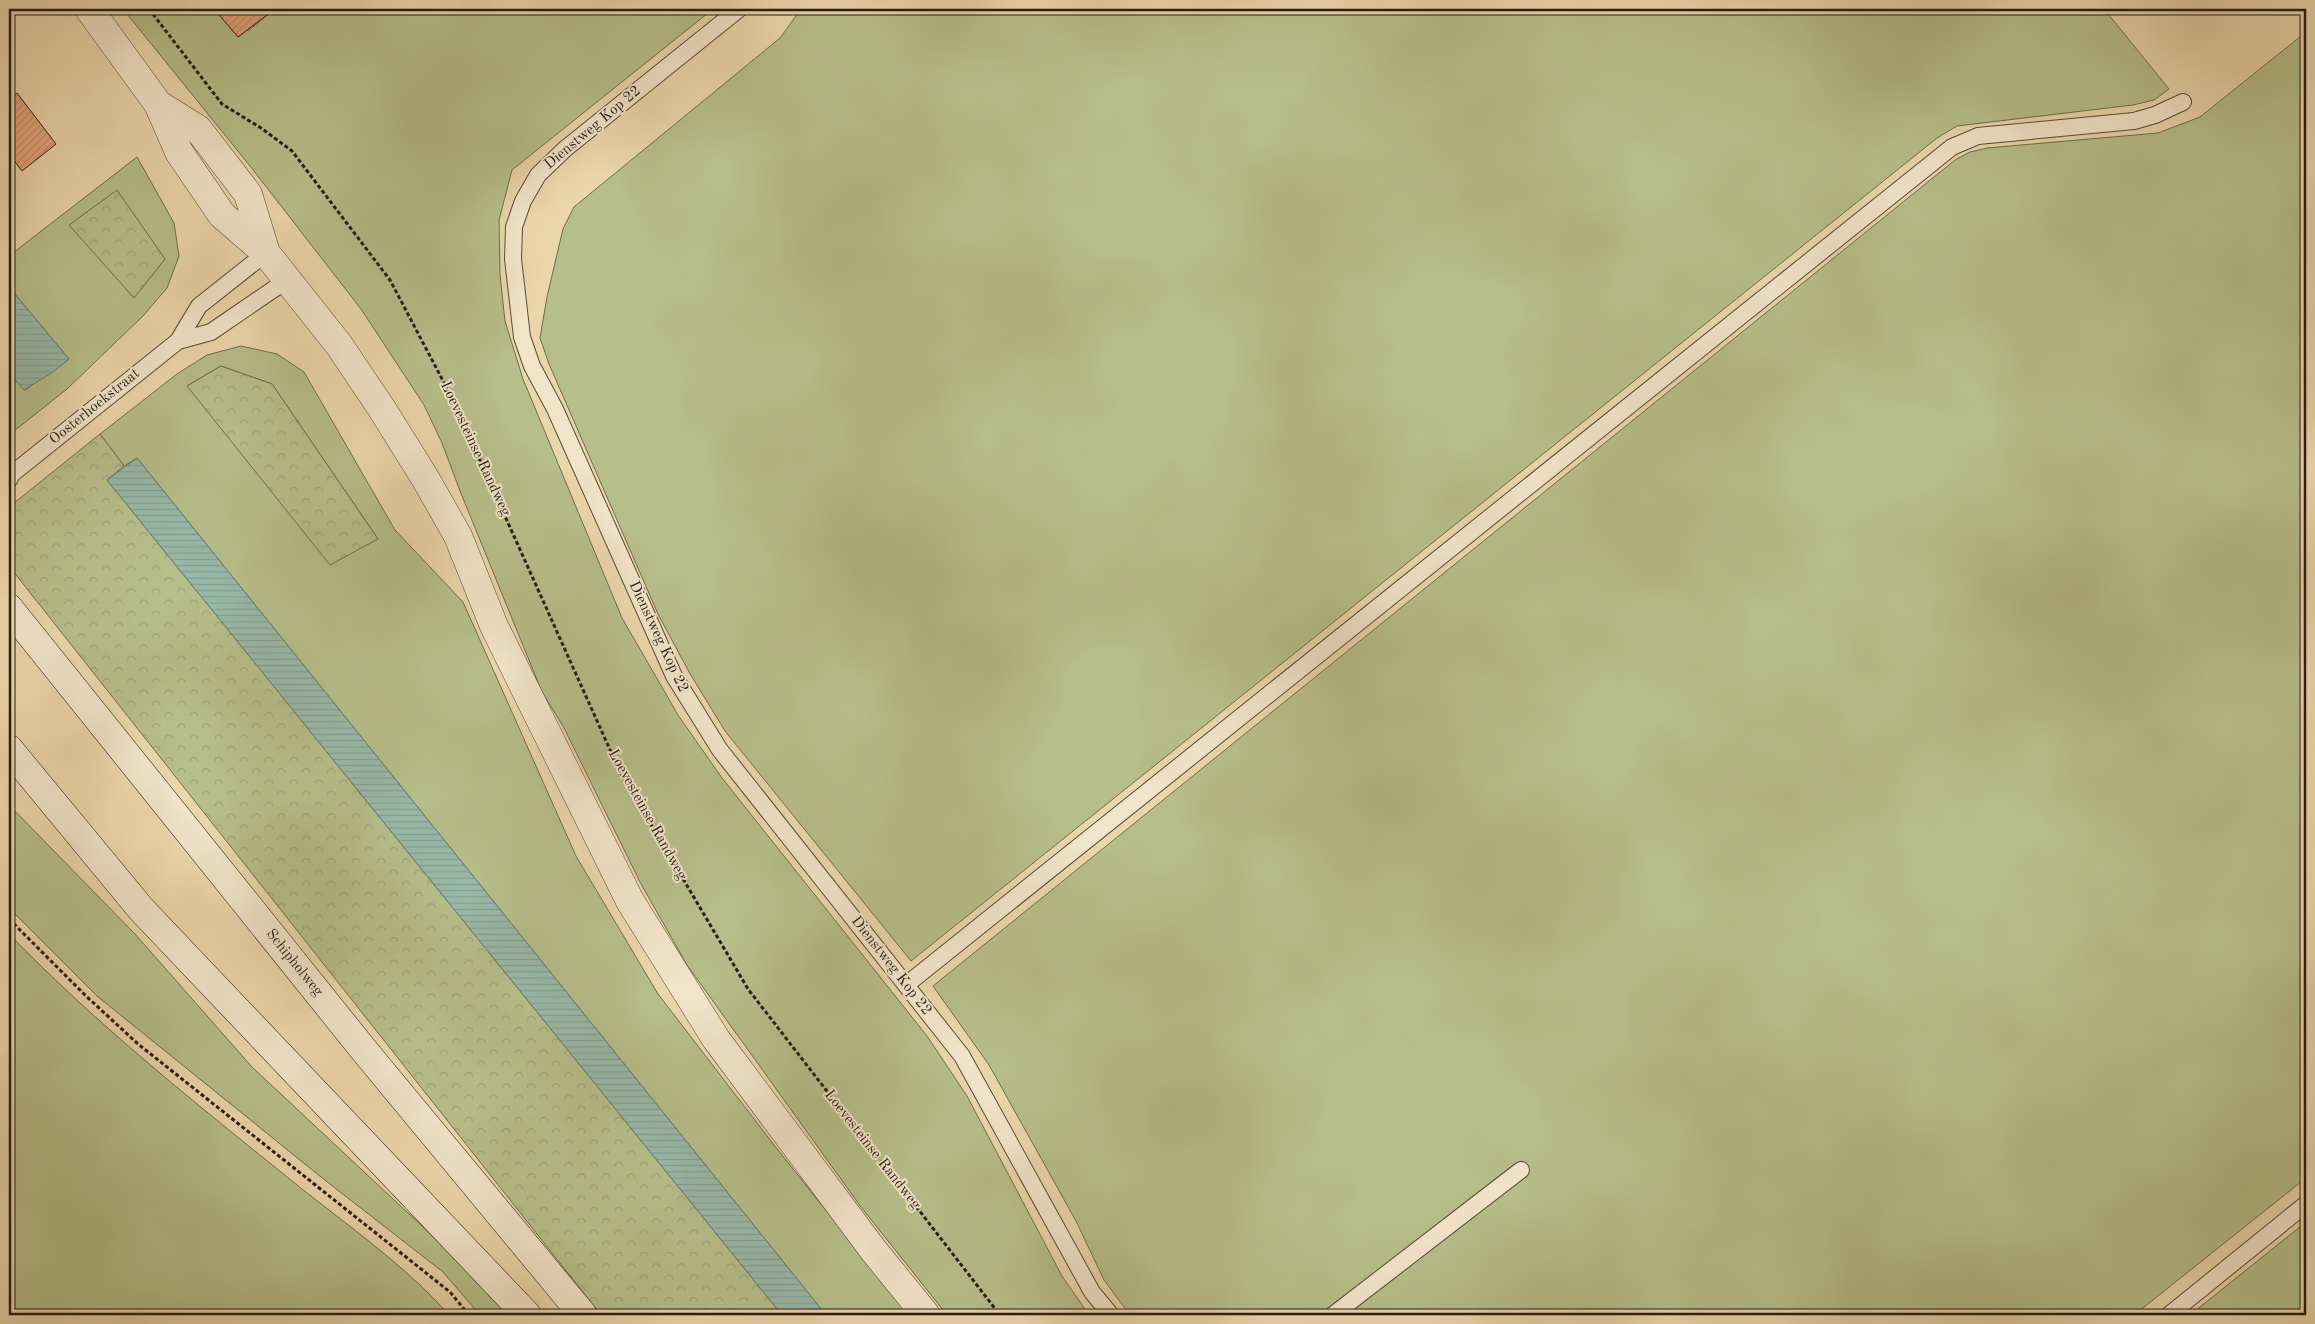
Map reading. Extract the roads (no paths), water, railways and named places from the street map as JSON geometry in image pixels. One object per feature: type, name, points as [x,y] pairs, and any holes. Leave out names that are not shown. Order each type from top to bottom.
[{"type":"main road","points":[[89,9],[158,104],[179,152],[222,215],[266,253],[339,346],[382,409],[458,536],[494,626],[630,901],[716,1039],[874,1251],[926,1315]]},
{"type":"main road","name":"Schipholweg","points":[[9,608],[364,1049],[582,1315]]},
{"type":"main road","points":[[9,749],[141,909],[527,1315]]},
{"type":"lane","name":"Dienstweg Kop 22","points":[[739,9],[565,149],[538,175],[523,201],[514,227],[513,259],[522,337],[532,366],[555,409],[674,676],[720,750],[962,1056],[1092,1292],[1111,1315]]},
{"type":"lane","points":[[906,985],[1952,147],[1978,136],[2134,121],[2155,115],[2184,102]]},
{"type":"lane","name":"Oosterhoekstraat","points":[[10,476],[68,427],[178,341],[199,306],[266,253]]},
{"type":"lane","name":"Oosterhoekstraat","points":[[178,341],[211,332],[287,280]]},
{"type":"lane","points":[[1333,1315],[1521,1170]]},
{"type":"lane","points":[[2169,1315],[2306,1204]]}]
